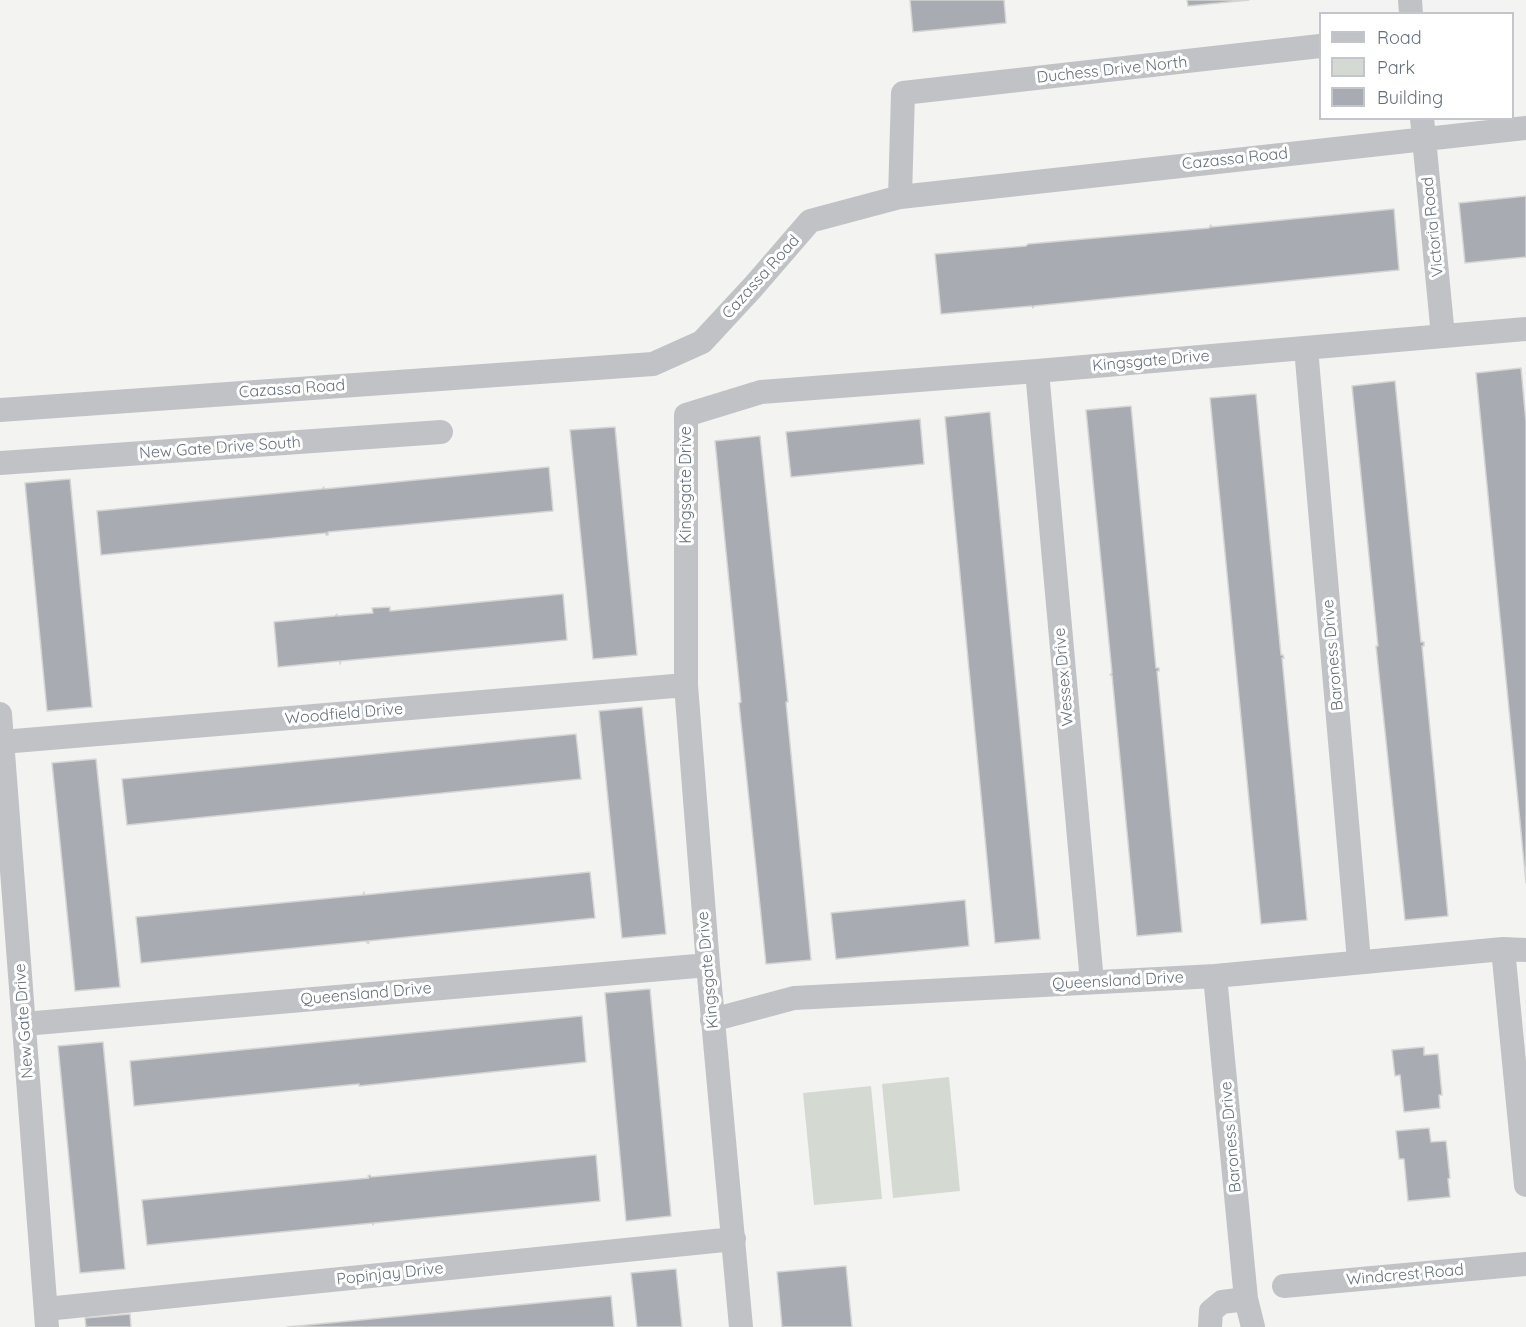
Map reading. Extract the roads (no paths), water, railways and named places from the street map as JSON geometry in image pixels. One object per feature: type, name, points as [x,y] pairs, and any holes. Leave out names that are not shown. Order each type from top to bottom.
[{"type":"street","name":"Duchess Drive North","points":[[900,197],[903,93],[1319,46]]},
{"type":"street","name":"Cazassa Road","points":[[0,410],[653,364],[702,342],[810,221],[900,197],[1423,128],[1526,128]]},
{"type":"street","name":"Victoria Road","points":[[1423,128],[1443,336]]},
{"type":"street","name":"Kingsgate Drive","points":[[741,1327],[712,1020],[686,685],[686,415],[761,392],[1526,329]]},
{"type":"street","name":"Baroness Drive","points":[[1306,348],[1359,961]]},
{"type":"street","name":"Wessex Drive","points":[[1037,371],[1092,982]]},
{"type":"street","name":"New Gate Drive South","points":[[0,463],[441,432]]},
{"type":"street","name":"Woodfield Drive","points":[[2,742],[686,685]]},
{"type":"street","name":"New Gate Drive","points":[[0,714],[46,1318]]},
{"type":"street","name":"Queensland Drive","points":[[712,1020],[794,998],[1215,976],[1359,961],[1514,949]]},
{"type":"street","points":[[1514,949],[1526,1185]]},
{"type":"street","name":"Queensland Drive","points":[[24,1024],[708,965]]},
{"type":"street","name":"Baroness Drive","points":[[1215,976],[1246,1299],[1253,1327]]},
{"type":"street","name":"Popinjay Drive","points":[[46,1318],[734,1239]]},
{"type":"street","name":"Windcrest Road","points":[[1284,1286],[1526,1264]]},
{"type":"street","points":[[1210,1327],[1211,1311],[1222,1302],[1246,1299]]}]
